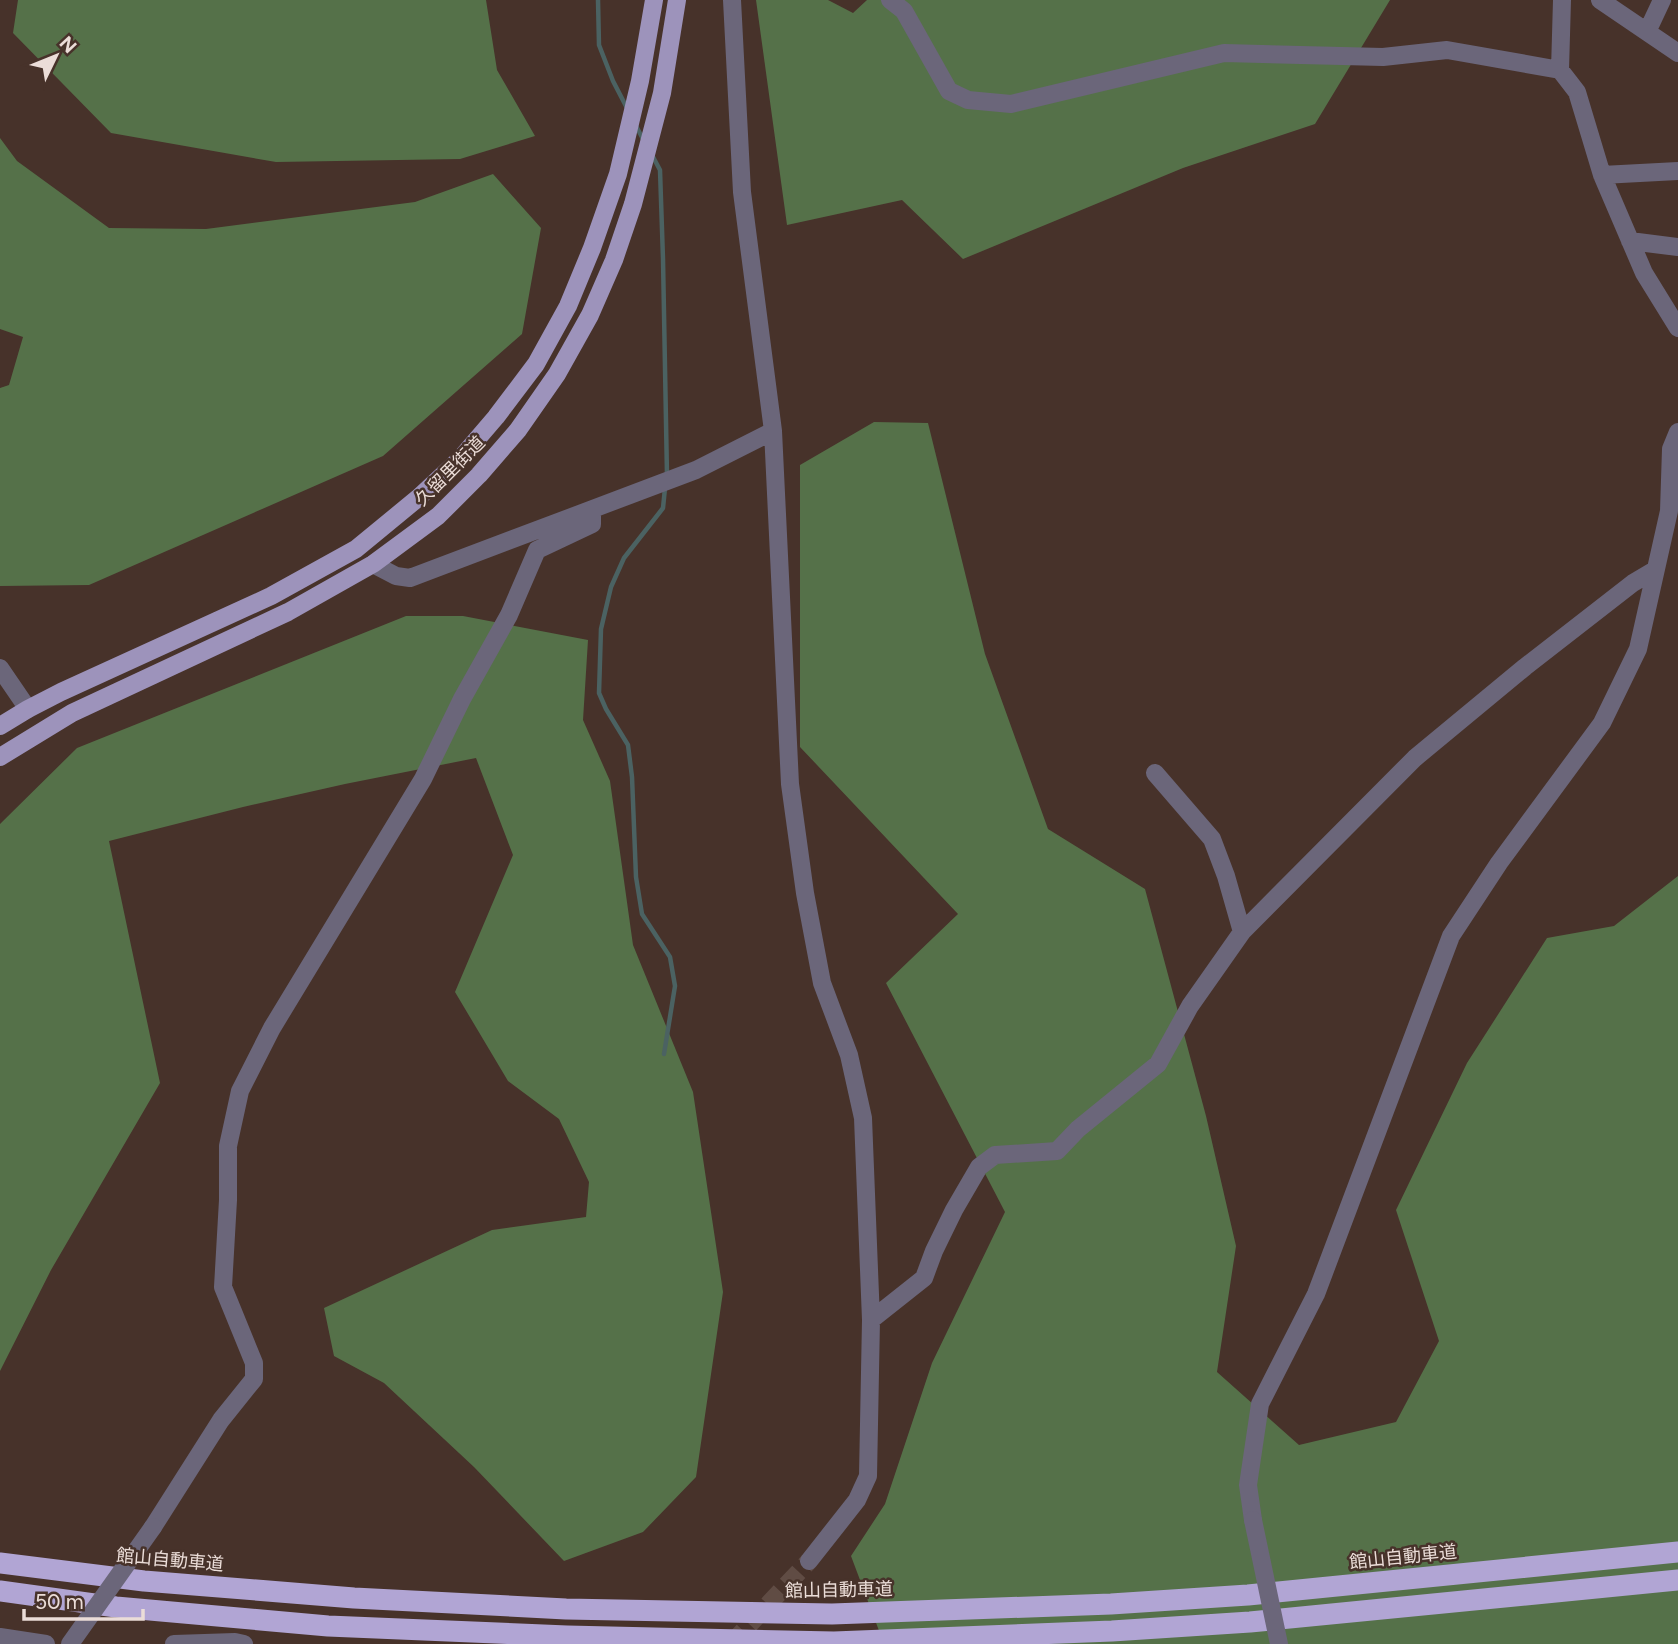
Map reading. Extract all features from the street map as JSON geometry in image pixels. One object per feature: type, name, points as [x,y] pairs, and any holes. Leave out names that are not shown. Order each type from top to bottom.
[{"type":"highway","name":"館山自動車道","points":[[0,1563],[144,1581],[354,1598],[566,1609],[832,1614],[1111,1604],[1248,1595],[1678,1552]]},
{"type":"highway","points":[[0,1600],[116,1607],[328,1626],[567,1636],[835,1642],[1098,1632],[1250,1622],[1678,1580]]},
{"type":"highway","points":[[0,1591],[116,1607]]},
{"type":"main road","name":"久留里街道","points":[[0,726],[61,692],[271,596],[356,549],[460,459],[536,364],[573,294],[618,174],[640,81],[654,0]]},
{"type":"main road","name":"久留里街道","points":[[0,757],[72,713],[288,612],[373,564],[438,516],[479,475],[518,430],[557,374],[590,315],[614,260],[633,204],[662,93],[677,0]]},
{"type":"street","points":[[732,0],[742,192],[773,431],[790,784],[805,893],[822,983],[849,1055],[863,1118],[871,1320],[868,1476],[857,1500],[809,1561]]},
{"type":"street","points":[[890,0],[904,11],[949,90],[968,100],[1011,104],[1224,53],[1383,57],[1447,50],[1560,70]]},
{"type":"street","points":[[1562,0],[1560,70],[1577,92],[1602,175],[1644,273],[1678,328]]},
{"type":"street","points":[[1647,32],[1662,0]]},
{"type":"street","points":[[1604,2],[1678,53]]},
{"type":"street","points":[[1602,175],[1678,171]]},
{"type":"street","points":[[1630,241],[1678,247]]},
{"type":"street","points":[[373,564],[396,576],[410,578],[696,470],[773,431]]},
{"type":"street","points":[[1279,1644],[1248,1485],[1260,1404],[1316,1294],[1451,936],[1499,863],[1602,723],[1638,649],[1655,570],[1674,513],[1671,449],[1678,432]]},
{"type":"street","points":[[70,1644],[153,1527],[221,1420],[254,1379],[254,1363],[223,1287],[228,1146],[240,1091],[272,1028],[423,779],[462,699],[509,615],[537,550],[592,524],[592,510]]},
{"type":"street","points":[[871,1320],[924,1278],[954,1210],[979,1167],[995,1155],[1057,1151],[1078,1129],[1158,1064],[1190,1006],[1242,932],[1415,758],[1633,583],[1655,570]]},
{"type":"street","points":[[0,668],[28,709]]},
{"type":"street","points":[[1155,773],[1212,839],[1242,932]]},
{"type":"street","points":[[0,1637],[46,1644]]},
{"type":"street","points":[[174,1644],[244,1644]]},
{"type":"green space","points":[[18,0],[486,0],[497,70],[535,136],[460,159],[276,162],[111,133],[13,33]]},
{"type":"green space","points":[[756,0],[828,0],[853,13],[867,0],[1390,0],[1315,124],[1183,168],[963,259],[902,200],[787,225]]},
{"type":"green space","points":[[0,138],[17,161],[109,228],[206,229],[415,202],[493,174],[541,228],[522,334],[383,456],[89,585],[0,586],[0,388],[9,385],[23,337],[0,329]]},
{"type":"green space","points":[[874,422],[928,423],[985,654],[1048,829],[1145,889],[1206,1116],[1236,1246],[1217,1372],[1299,1445],[1396,1422],[1439,1341],[1396,1210],[1467,1063],[1547,938],[1614,926],[1678,876],[1678,1644],[884,1644],[851,1556],[885,1504],[932,1363],[1005,1212],[886,983],[958,914],[800,747],[800,465]]},
{"type":"green space","points":[[406,616],[463,616],[588,640],[583,720],[610,781],[633,945],[693,1092],[723,1292],[696,1477],[643,1532],[564,1561],[474,1467],[384,1383],[334,1356],[324,1308],[492,1230],[586,1217],[589,1182],[559,1119],[508,1081],[455,992],[513,855],[476,758],[243,807],[109,841],[160,1083],[51,1270],[0,1371],[0,824],[77,748]]},
{"type":"waterway","points":[[598,0],[599,45],[628,110]]},
{"type":"waterway","points":[[635,124],[644,141]]},
{"type":"waterway","points":[[652,155],[660,170],[667,476]]},
{"type":"waterway","points":[[664,1054],[675,986],[670,957],[642,914],[636,877],[628,745],[599,693],[601,629],[611,587],[624,558],[663,508],[665,488]]},
{"type":"tunnel","points":[[731,1644],[809,1561]]}]
